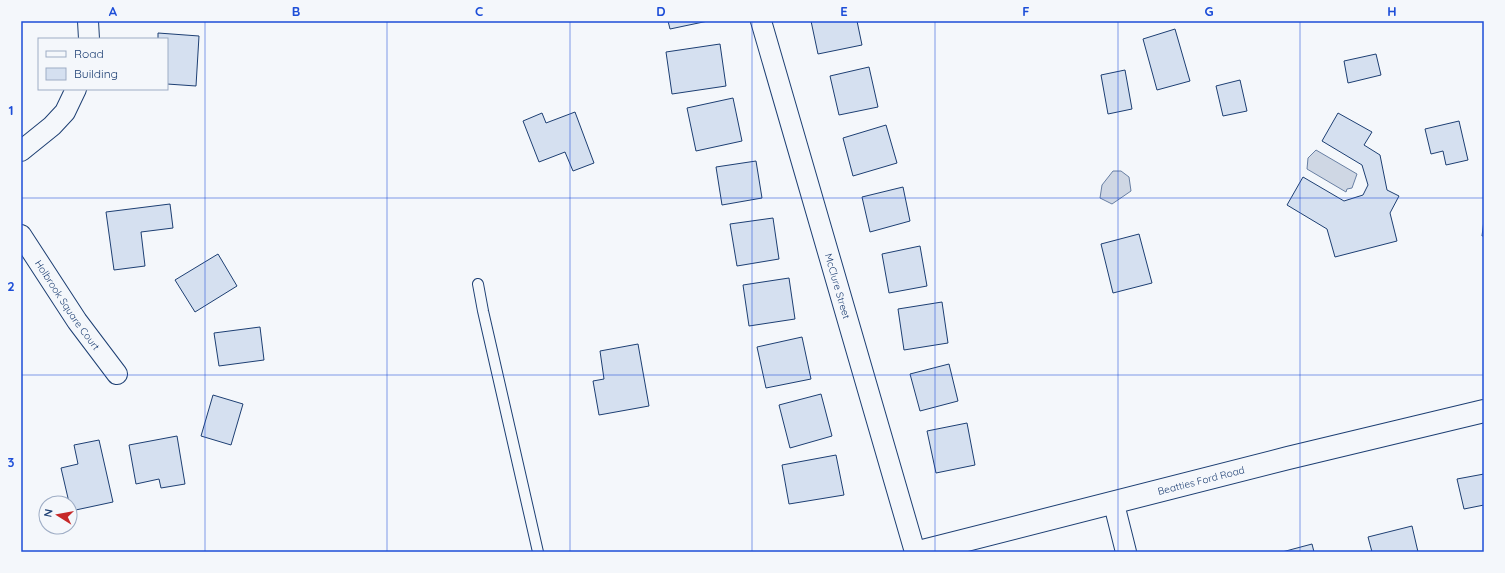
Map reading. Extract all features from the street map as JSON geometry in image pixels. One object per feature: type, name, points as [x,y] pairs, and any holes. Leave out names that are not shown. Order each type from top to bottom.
[{"type":"main road","name":"Beatties Ford Road","points":[[924,551],[1114,504],[1288,458],[1484,411]]},
{"type":"street","points":[[88,21],[89,38]]},
{"type":"street","name":"McClure Street","points":[[761,21],[924,551]]},
{"type":"street","points":[[21,151],[52,126],[64,112],[75,90]]},
{"type":"street","name":"Holbrook Square Court","points":[[21,235],[77,321],[117,374]]},
{"type":"street","points":[[1114,504],[1126,552]]},
{"type":"lane","points":[[478,284],[538,552]]},
{"type":"shaded area","points":[[1316,150],[1357,174],[1352,188],[1347,189],[1346,192],[1307,169],[1308,158]]},
{"type":"shaded area","points":[[1113,171],[1121,171],[1129,177],[1131,191],[1112,204],[1100,198],[1102,185]]},
{"type":"building","points":[[668,21],[708,21],[670,29]]},
{"type":"building","points":[[811,21],[857,21],[862,45],[818,54]]},
{"type":"building","points":[[1175,29],[1190,81],[1157,90],[1143,39]]},
{"type":"building","points":[[158,33],[199,36],[196,86],[168,84],[168,38],[158,38]]},
{"type":"building","points":[[720,44],[726,86],[672,94],[666,52]]},
{"type":"building","points":[[1376,54],[1381,75],[1348,83],[1344,61]]},
{"type":"building","points":[[869,67],[878,107],[839,115],[830,76]]},
{"type":"building","points":[[1125,70],[1132,109],[1108,114],[1101,75]]},
{"type":"building","points":[[1240,80],[1247,111],[1223,116],[1216,86]]},
{"type":"building","points":[[733,98],[742,141],[696,151],[687,108]]},
{"type":"building","points":[[575,112],[594,163],[573,171],[565,152],[539,162],[523,121],[542,113],[546,123]]},
{"type":"building","points":[[1338,113],[1372,132],[1364,145],[1380,155],[1387,190],[1399,196],[1390,213],[1397,241],[1335,257],[1327,229],[1287,205],[1303,177],[1344,201],[1363,195],[1368,185],[1362,165],[1322,141]]},
{"type":"building","points":[[1459,121],[1468,160],[1446,165],[1443,151],[1431,154],[1425,129]]},
{"type":"building","points":[[886,125],[897,163],[853,176],[843,138]]},
{"type":"building","points":[[756,161],[762,198],[722,205],[716,167]]},
{"type":"building","points":[[903,187],[910,221],[870,232],[862,197]]},
{"type":"building","points":[[170,204],[173,228],[141,232],[145,266],[114,270],[106,212]]},
{"type":"building","points":[[773,218],[779,259],[737,266],[730,224]]},
{"type":"building","points":[[1484,220],[1484,236],[1482,236]]},
{"type":"building","points":[[1139,234],[1152,283],[1113,293],[1101,244]]},
{"type":"building","points":[[920,246],[927,286],[889,293],[882,254]]},
{"type":"building","points":[[218,254],[237,286],[195,312],[175,280]]},
{"type":"building","points":[[789,278],[795,319],[749,326],[743,285]]},
{"type":"building","points":[[942,302],[948,343],[904,350],[898,309]]},
{"type":"building","points":[[260,327],[264,360],[219,366],[214,333]]},
{"type":"building","points":[[802,337],[811,379],[766,388],[757,347]]},
{"type":"building","points":[[638,344],[649,406],[599,415],[593,381],[604,379],[600,351]]},
{"type":"building","points":[[949,364],[958,401],[920,411],[910,374]]},
{"type":"building","points":[[821,394],[832,436],[790,448],[779,405]]},
{"type":"building","points":[[213,395],[243,404],[231,445],[201,436]]},
{"type":"building","points":[[967,423],[975,465],[936,473],[927,431]]},
{"type":"building","points":[[177,436],[185,484],[161,488],[159,479],[136,484],[129,445]]},
{"type":"building","points":[[99,440],[113,502],[78,510],[78,495],[67,495],[61,468],[78,464],[74,445]]},
{"type":"building","points":[[836,455],[844,495],[789,504],[782,465]]},
{"type":"building","points":[[1484,474],[1484,505],[1464,509],[1457,479]]},
{"type":"building","points":[[1412,526],[1418,552],[1372,552],[1368,537]]},
{"type":"building","points":[[1312,544],[1314,552],[1282,552]]}]
